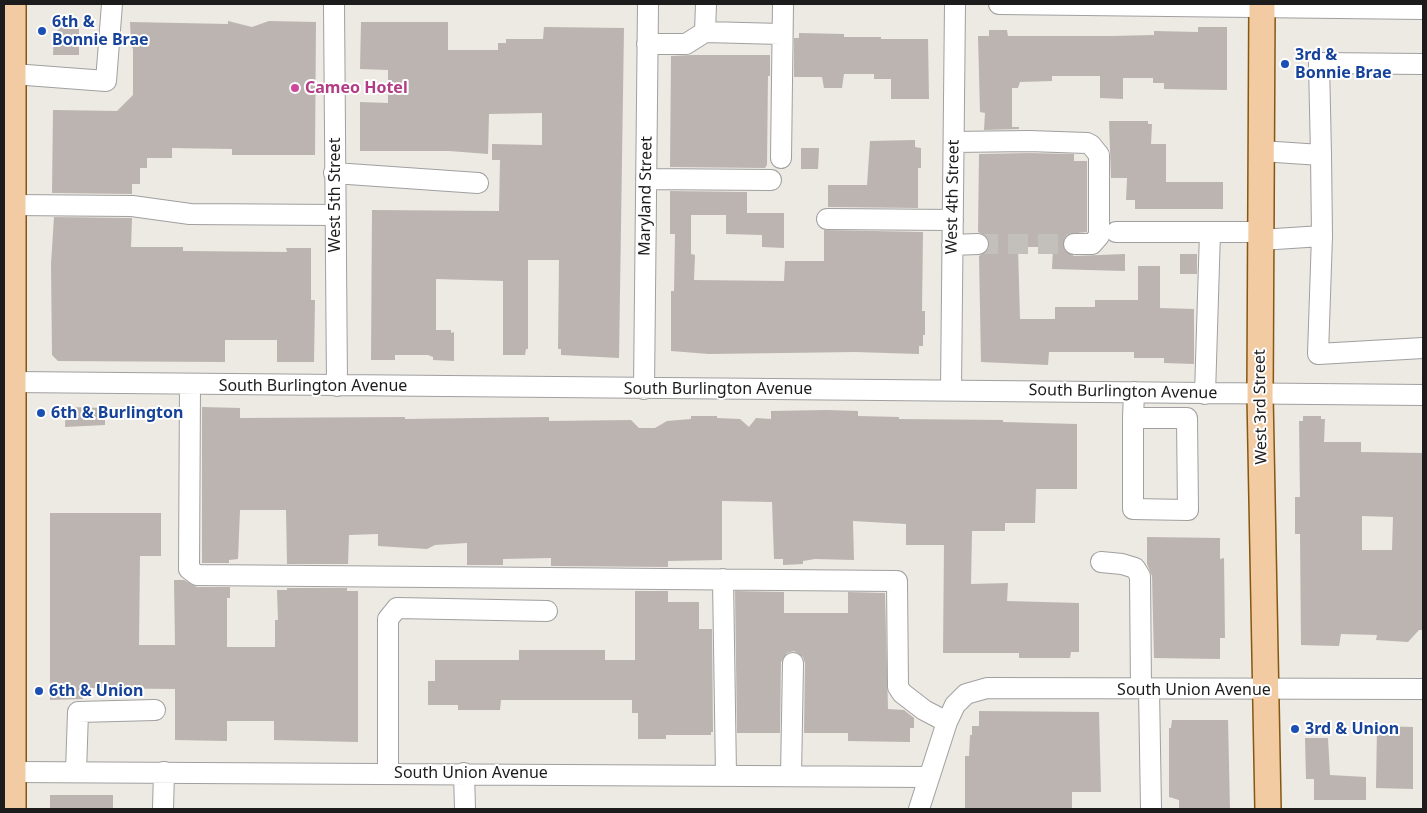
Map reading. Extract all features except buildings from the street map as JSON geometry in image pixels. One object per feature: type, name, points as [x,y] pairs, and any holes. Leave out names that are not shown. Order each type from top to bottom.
[{"type":"main road","points":[[12,809],[13,382],[8,286],[13,205],[8,123],[13,74],[13,4]]},
{"type":"main road","name":"West 3rd Street","points":[[1262,5],[1260,395],[1268,809]]},
{"type":"street","points":[[13,74],[106,81],[112,4]]},
{"type":"street","name":"West 5th Street","points":[[334,4],[337,386]]},
{"type":"street","name":"Maryland Street","points":[[644,389],[648,4]]},
{"type":"street","points":[[705,32],[706,4]]},
{"type":"street","points":[[780,158],[783,4]]},
{"type":"street","name":"West 4th Street","points":[[951,390],[955,4]]},
{"type":"street","points":[[999,4],[1262,5],[1423,9]]},
{"type":"street","points":[[647,44],[686,44],[705,32],[781,34]]},
{"type":"street","points":[[1423,64],[1319,63],[1322,236],[1318,354],[1423,348]]},
{"type":"street","points":[[954,142],[1029,141],[1088,143],[1092,145],[1099,155],[1099,236],[1092,244],[1074,244]]},
{"type":"street","points":[[1261,151],[1321,155]]},
{"type":"street","points":[[334,173],[478,182]]},
{"type":"street","points":[[646,179],[771,180]]},
{"type":"street","points":[[13,205],[132,206],[190,214],[335,215]]},
{"type":"street","points":[[827,218],[953,220]]},
{"type":"street","points":[[1116,232],[1210,232],[1260,236],[1322,236]]},
{"type":"street","points":[[1205,394],[1210,232]]},
{"type":"street","points":[[952,245],[978,244]]},
{"type":"street","name":"South Burlington Avenue","points":[[13,382],[1423,396]]},
{"type":"street","points":[[190,385],[189,569],[197,575],[897,581],[898,687],[902,694],[924,710],[947,722],[919,809]]},
{"type":"street","points":[[1133,418],[1187,418],[1188,510],[1132,509],[1133,418],[1134,392]]},
{"type":"street","points":[[1101,562],[1122,564],[1135,568],[1140,576],[1151,809]]},
{"type":"street","points":[[723,579],[726,775]]},
{"type":"street","points":[[388,773],[388,619],[397,608],[546,610]]},
{"type":"street","points":[[791,776],[793,664]]},
{"type":"street","name":"South Union Avenue","points":[[947,722],[955,704],[966,694],[987,688],[1423,689]]},
{"type":"street","points":[[76,772],[78,712],[155,710]]},
{"type":"street","name":"South Union Avenue","points":[[13,772],[929,777]]},
{"type":"street","points":[[163,809],[164,772]]},
{"type":"street","points":[[464,773],[465,809]]},
{"type":"tunnel","points":[[978,244],[1074,244]]},
{"type":"place","name":"6th & Bonnie Brae","points":[[42,31]]},
{"type":"place","name":"3rd & Bonnie Brae","points":[[1285,64]]},
{"type":"place","name":"Cameo Hotel","points":[[295,88]]},
{"type":"place","name":"6th & Burlington","points":[[41,413]]},
{"type":"place","name":"6th & Union","points":[[39,691]]},
{"type":"place","name":"3rd & Union","points":[[1295,729]]}]
